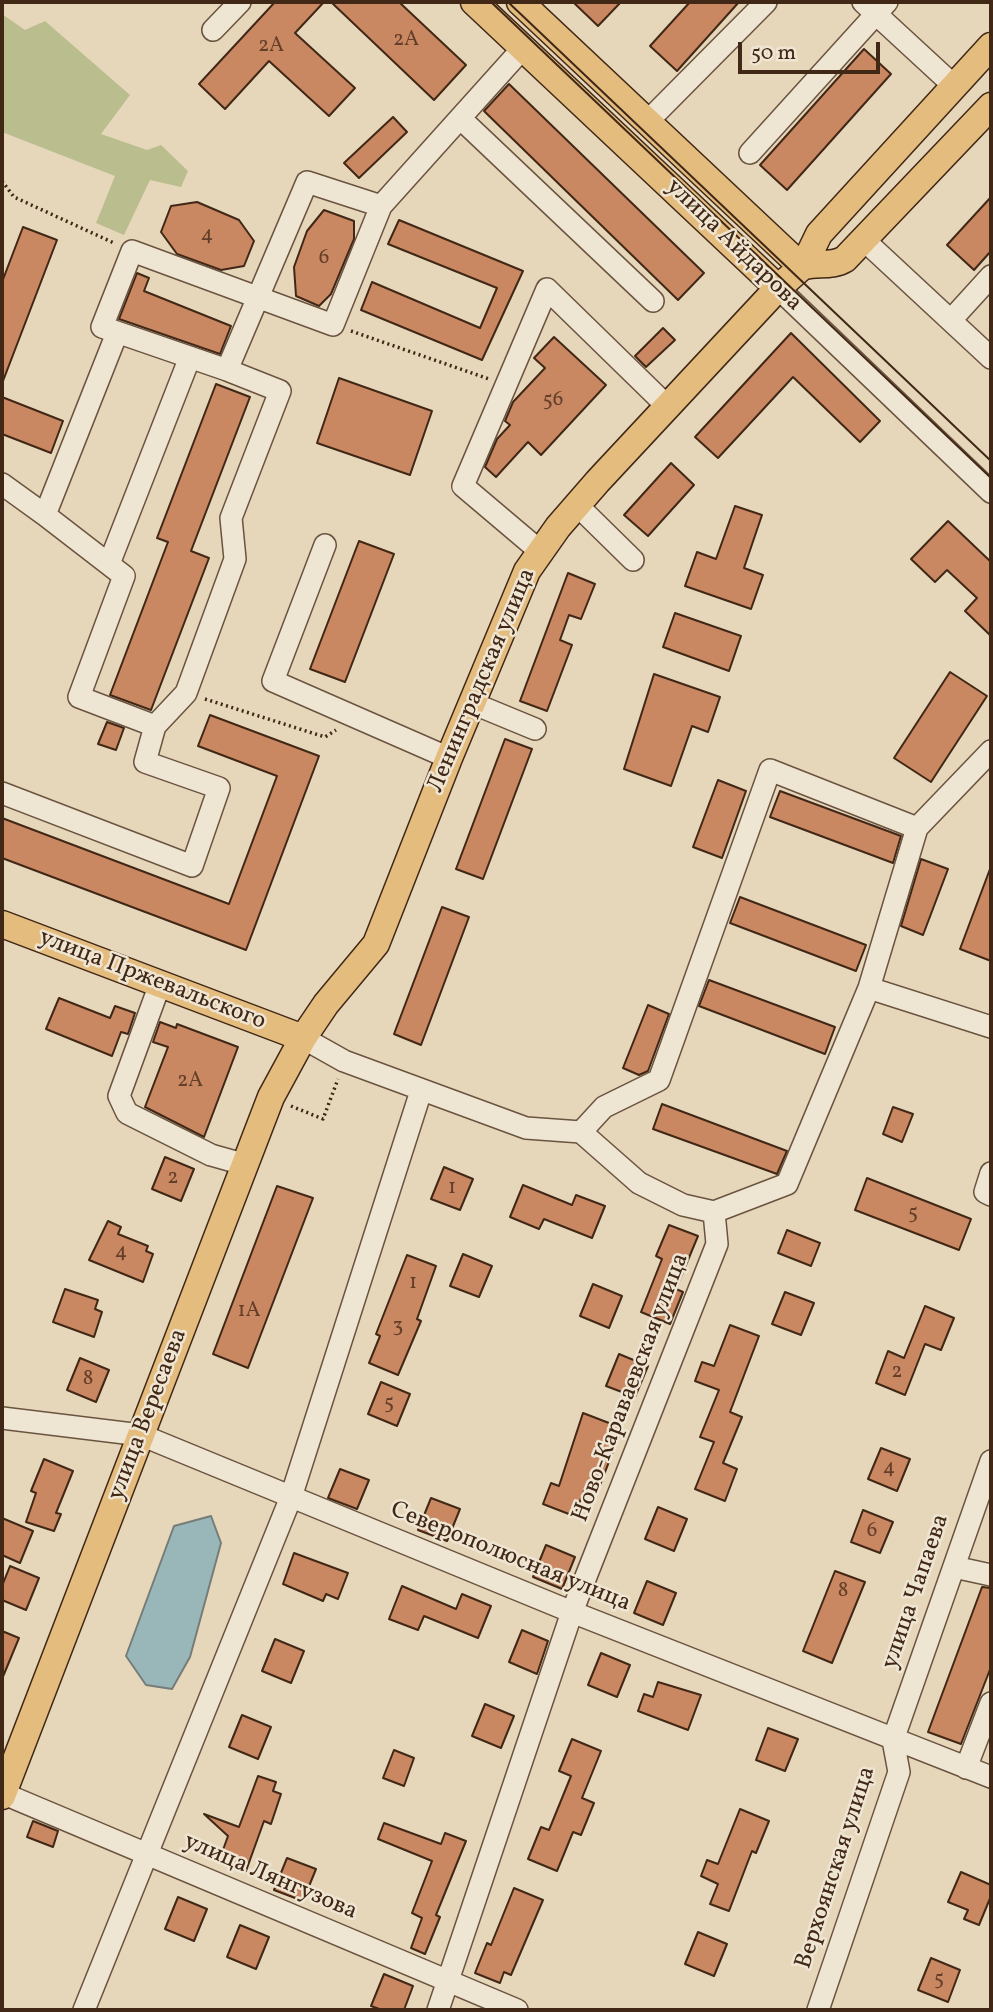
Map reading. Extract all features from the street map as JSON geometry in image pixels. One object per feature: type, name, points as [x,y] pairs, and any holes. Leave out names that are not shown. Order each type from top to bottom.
[{"type":"main road","name":"улица Айдарова","points":[[474,2],[778,288]]},
{"type":"main road","name":"улица Айдарова","points":[[534,6],[647,122],[802,267]]},
{"type":"main road","name":"Ленинградская улица","points":[[303,1038],[326,1004],[376,944],[449,758],[527,571],[577,505],[778,288],[802,267],[819,234],[991,46]]},
{"type":"main road","points":[[802,267],[839,263],[991,106]]},
{"type":"main road","name":"улица Пржевальского","points":[[2,924],[303,1038]]},
{"type":"main road","name":"улица Вересаева","points":[[2,1794],[243,1164],[271,1097],[303,1038]]},
{"type":"street","points":[[213,30],[240,2]]},
{"type":"street","points":[[647,122],[766,2]]},
{"type":"street","points":[[750,153],[876,6],[953,85]]},
{"type":"street","points":[[2,793],[192,866],[219,788],[145,762],[155,726],[186,693],[234,559],[231,518],[280,391],[102,327],[132,251],[333,325],[381,206],[523,48]]},
{"type":"street","points":[[460,118],[653,301]]},
{"type":"street","points":[[227,370],[307,182],[381,206]]},
{"type":"street","points":[[864,240],[991,358]]},
{"type":"street","points":[[951,320],[991,276]]},
{"type":"street","name":"улица Айдарова","points":[[778,288],[991,492]]},
{"type":"street","points":[[541,552],[463,486],[547,289],[668,408]]},
{"type":"street","points":[[45,514],[117,332]]},
{"type":"street","points":[[109,564],[190,357]]},
{"type":"street","points":[[2,484],[124,576],[79,697],[155,726]]},
{"type":"street","points":[[577,505],[633,560]]},
{"type":"street","points":[[325,545],[273,681],[449,758]]},
{"type":"street","points":[[472,703],[535,729]]},
{"type":"street","points":[[303,1038],[344,1061],[526,1128],[581,1132],[639,1184],[683,1205],[713,1212],[787,1184],[869,988],[917,828],[991,751]]},
{"type":"street","points":[[581,1132],[604,1107],[659,1080],[770,770],[917,828]]},
{"type":"street","points":[[160,984],[119,1096],[127,1113],[211,1155],[243,1164]]},
{"type":"street","points":[[869,988],[991,1027]]},
{"type":"street","points":[[83,2010],[291,1497],[421,1091]]},
{"type":"street","points":[[991,1173],[985,1192],[991,1195]]},
{"type":"street","name":"Ново-Караваевская улица","points":[[438,2010],[450,1983],[572,1612],[717,1244],[713,1212]]},
{"type":"street","name":"Северополюсная улица","points":[[2,1418],[141,1435],[572,1612],[991,1777]]},
{"type":"street","name":"улица Чапаева","points":[[893,1740],[991,1461]]},
{"type":"street","points":[[954,1567],[991,1575]]},
{"type":"street","points":[[966,1768],[991,1703]]},
{"type":"street","name":"Верхоянская улица","points":[[818,2010],[899,1772],[893,1740]]},
{"type":"street","name":"улица Лянгузова","points":[[2,1794],[517,2010]]},
{"type":"path","points":[[2,181],[14,197],[132,251]]},
{"type":"path","points":[[333,325],[506,385]]},
{"type":"path","points":[[186,693],[325,737],[358,718]]},
{"type":"path","points":[[291,1106],[323,1119],[340,1073]]},
{"type":"green space","points":[[2,14],[25,30],[45,21],[130,95],[101,134],[147,150],[161,145],[188,171],[181,187],[150,180],[124,235],[96,223],[115,176],[2,132]]},
{"type":"water","points":[[211,1516],[221,1543],[190,1657],[172,1689],[146,1685],[126,1656],[174,1526]]},
{"type":"building","points":[[275,2],[324,2],[295,33],[355,88],[329,116],[269,61],[225,109],[199,84]]},
{"type":"building","points":[[331,2],[399,2],[466,65],[434,100]]},
{"type":"building","points":[[573,2],[621,2],[598,26]]},
{"type":"building","points":[[690,2],[739,2],[677,71],[650,46]]},
{"type":"building","points":[[864,49],[891,74],[787,190],[760,165]]},
{"type":"building","points":[[509,84],[704,273],[678,300],[484,111]]},
{"type":"building","points":[[393,117],[407,132],[359,178],[344,163]]},
{"type":"building","points":[[991,197],[991,251],[974,270],[947,245]]},
{"type":"building","points":[[197,202],[239,220],[254,241],[244,266],[221,270],[177,254],[161,232],[171,206]]},
{"type":"building","points":[[324,210],[354,221],[354,239],[331,294],[319,306],[296,296],[294,267],[307,231]]},
{"type":"building","points":[[399,220],[523,271],[482,360],[361,310],[372,282],[480,328],[497,288],[388,244]]},
{"type":"building","points":[[23,227],[57,240],[3,381],[2,282]]},
{"type":"building","points":[[137,273],[149,278],[144,291],[231,326],[220,354],[119,319]]},
{"type":"building","points":[[663,328],[675,340],[646,367],[635,356]]},
{"type":"building","points":[[791,333],[880,421],[860,442],[793,377],[718,458],[695,437]]},
{"type":"building","points":[[554,337],[606,385],[541,455],[528,442],[496,477],[485,467],[497,439],[510,425],[505,421],[513,402],[545,368],[534,358]]},
{"type":"building","points":[[339,378],[432,411],[410,475],[317,443]]},
{"type":"building","points":[[216,384],[250,397],[191,551],[209,558],[151,710],[110,695],[168,542],[157,538]]},
{"type":"building","points":[[2,397],[63,421],[51,453],[2,434]]},
{"type":"building","points":[[671,463],[694,485],[648,536],[624,515]]},
{"type":"building","points":[[735,506],[762,515],[744,568],[763,575],[751,609],[685,586],[697,552],[716,559]]},
{"type":"building","points":[[948,521],[991,562],[991,636],[965,611],[977,598],[947,570],[935,582],[911,559]]},
{"type":"building","points":[[359,541],[394,554],[345,682],[310,669]]},
{"type":"building","points":[[568,573],[595,584],[581,619],[569,615],[560,640],[572,645],[547,711],[520,701]]},
{"type":"building","points":[[675,613],[741,636],[729,671],[663,647]]},
{"type":"building","points":[[950,672],[987,696],[931,782],[894,758]]},
{"type":"building","points":[[654,674],[720,697],[708,732],[692,726],[671,786],[624,769]]},
{"type":"building","points":[[210,715],[319,756],[246,950],[2,858],[2,818],[229,904],[277,776],[198,746]]},
{"type":"building","points":[[107,722],[124,728],[116,750],[98,744]]},
{"type":"building","points":[[505,739],[532,749],[483,879],[456,869]]},
{"type":"building","points":[[718,780],[746,791],[722,858],[693,847]]},
{"type":"building","points":[[780,791],[901,836],[893,863],[770,817]]},
{"type":"building","points":[[921,859],[948,869],[923,935],[901,926]]},
{"type":"building","points":[[991,869],[991,961],[960,949]]},
{"type":"building","points":[[740,897],[866,945],[856,971],[730,923]]},
{"type":"building","points":[[442,907],[469,917],[421,1045],[394,1034]]},
{"type":"building","points":[[709,980],[835,1027],[825,1054],[699,1006]]},
{"type":"building","points":[[59,998],[110,1018],[115,1006],[135,1013],[128,1034],[121,1032],[112,1056],[46,1029]]},
{"type":"building","points":[[648,1005],[669,1014],[648,1071],[639,1075],[623,1068]]},
{"type":"building","points":[[160,1022],[176,1028],[177,1024],[238,1047],[204,1137],[145,1107],[168,1047],[153,1042]]},
{"type":"building","points":[[662,1104],[787,1151],[777,1174],[653,1129]]},
{"type":"building","points":[[893,1107],[913,1114],[902,1142],[883,1134]]},
{"type":"building","points":[[165,1157],[194,1169],[181,1201],[152,1189]]},
{"type":"building","points":[[444,1167],[473,1179],[460,1210],[431,1199]]},
{"type":"building","points":[[867,1178],[971,1219],[959,1250],[855,1210]]},
{"type":"building","points":[[523,1185],[572,1205],[576,1195],[605,1206],[592,1238],[544,1219],[539,1229],[510,1217]]},
{"type":"building","points":[[277,1186],[313,1198],[248,1368],[213,1354]]},
{"type":"building","points":[[108,1221],[121,1227],[118,1234],[148,1246],[146,1251],[153,1254],[143,1282],[89,1260]]},
{"type":"building","points":[[669,1225],[698,1236],[676,1289],[683,1292],[670,1324],[641,1312],[662,1259],[656,1256]]},
{"type":"building","points":[[787,1230],[820,1243],[811,1266],[778,1253]]},
{"type":"building","points":[[463,1254],[492,1266],[479,1297],[450,1286]]},
{"type":"building","points":[[407,1255],[436,1266],[417,1319],[421,1321],[398,1375],[369,1363],[380,1336],[376,1334]]},
{"type":"building","points":[[593,1284],[622,1296],[609,1328],[580,1316]]},
{"type":"building","points":[[65,1289],[98,1300],[95,1309],[102,1312],[94,1337],[53,1322]]},
{"type":"building","points":[[785,1292],[814,1303],[801,1335],[772,1324]]},
{"type":"building","points":[[925,1306],[954,1318],[941,1350],[925,1344],[905,1395],[876,1383],[888,1351],[904,1358]]},
{"type":"building","points":[[730,1325],[759,1336],[730,1412],[742,1417],[723,1463],[737,1469],[725,1501],[695,1489],[714,1442],[700,1437],[719,1390],[695,1381],[702,1362],[714,1366]]},
{"type":"building","points":[[619,1354],[648,1366],[635,1397],[606,1386]]},
{"type":"building","points":[[80,1358],[109,1370],[96,1402],[67,1390]]},
{"type":"building","points":[[381,1382],[410,1394],[397,1426],[368,1414]]},
{"type":"building","points":[[583,1413],[622,1428],[597,1493],[585,1489],[574,1516],[543,1504],[551,1483],[559,1486]]},
{"type":"building","points":[[881,1448],[910,1459],[897,1491],[868,1479]]},
{"type":"building","points":[[44,1459],[73,1471],[56,1513],[61,1514],[54,1531],[26,1522],[36,1493],[31,1491]]},
{"type":"building","points":[[340,1469],[369,1480],[357,1509],[328,1498]]},
{"type":"building","points":[[431,1498],[460,1509],[447,1541],[418,1530]]},
{"type":"building","points":[[658,1507],[687,1519],[674,1551],[645,1539]]},
{"type":"building","points":[[863,1510],[893,1522],[880,1553],[851,1542]]},
{"type":"building","points":[[2,1518],[33,1531],[20,1563],[2,1555]]},
{"type":"building","points":[[546,1545],[575,1557],[562,1589],[533,1577]]},
{"type":"building","points":[[294,1553],[348,1573],[338,1599],[326,1594],[323,1601],[283,1584]]},
{"type":"building","points":[[10,1566],[39,1578],[26,1610],[2,1600],[2,1586]]},
{"type":"building","points":[[835,1571],[865,1582],[832,1663],[803,1651]]},
{"type":"building","points":[[647,1581],[676,1593],[663,1625],[634,1613]]},
{"type":"building","points":[[402,1586],[456,1609],[462,1594],[491,1606],[478,1638],[424,1616],[418,1630],[389,1619]]},
{"type":"building","points":[[982,1587],[991,1588],[991,1667],[961,1744],[928,1732]]},
{"type":"building","points":[[522,1630],[548,1641],[537,1674],[509,1662]]},
{"type":"building","points":[[2,1631],[19,1638],[2,1679]]},
{"type":"building","points":[[275,1639],[304,1651],[291,1683],[262,1671]]},
{"type":"building","points":[[601,1653],[630,1665],[617,1697],[588,1685]]},
{"type":"building","points":[[658,1682],[701,1695],[688,1730],[638,1711],[644,1694],[653,1697]]},
{"type":"building","points":[[485,1704],[514,1716],[501,1748],[472,1736]]},
{"type":"building","points":[[242,1715],[271,1727],[258,1759],[229,1747]]},
{"type":"building","points":[[768,1728],[798,1739],[785,1771],[756,1760]]},
{"type":"building","points":[[572,1739],[601,1751],[582,1798],[594,1803],[581,1835],[573,1832],[557,1871],[528,1859],[541,1827],[549,1830],[571,1776],[559,1771]]},
{"type":"building","points":[[394,1750],[414,1758],[404,1786],[383,1778]]},
{"type":"building","points":[[258,1776],[276,1782],[273,1791],[281,1794],[271,1824],[264,1821],[246,1871],[219,1861],[228,1836],[204,1814],[239,1827]]},
{"type":"building","points":[[740,1809],[769,1821],[756,1853],[752,1851],[729,1911],[710,1904],[718,1884],[701,1876],[707,1860],[718,1864]]},
{"type":"building","points":[[33,1821],[58,1831],[53,1847],[27,1837]]},
{"type":"building","points":[[384,1823],[441,1844],[445,1833],[466,1841],[436,1915],[440,1917],[425,1954],[411,1948],[422,1918],[412,1913],[432,1861],[378,1839]]},
{"type":"building","points":[[287,1858],[316,1869],[303,1901],[274,1890]]},
{"type":"building","points":[[961,1872],[991,1885],[991,1896],[979,1925],[964,1919],[968,1910],[948,1902]]},
{"type":"building","points":[[514,1888],[543,1900],[511,1975],[504,1972],[500,1983],[475,1973],[487,1943],[491,1945]]},
{"type":"building","points":[[178,1897],[207,1909],[194,1941],[165,1929]]},
{"type":"building","points":[[240,1925],[269,1937],[256,1969],[227,1957]]},
{"type":"building","points":[[698,1932],[727,1944],[714,1976],[685,1964]]},
{"type":"building","points":[[931,1958],[960,1970],[948,2002],[918,1990]]},
{"type":"building","points":[[384,1974],[413,1986],[404,2010],[382,2010],[371,2006]]},
{"type":"tram line","points":[[491,2],[991,478]]},
{"type":"tram line","points":[[508,2],[991,461]]}]
